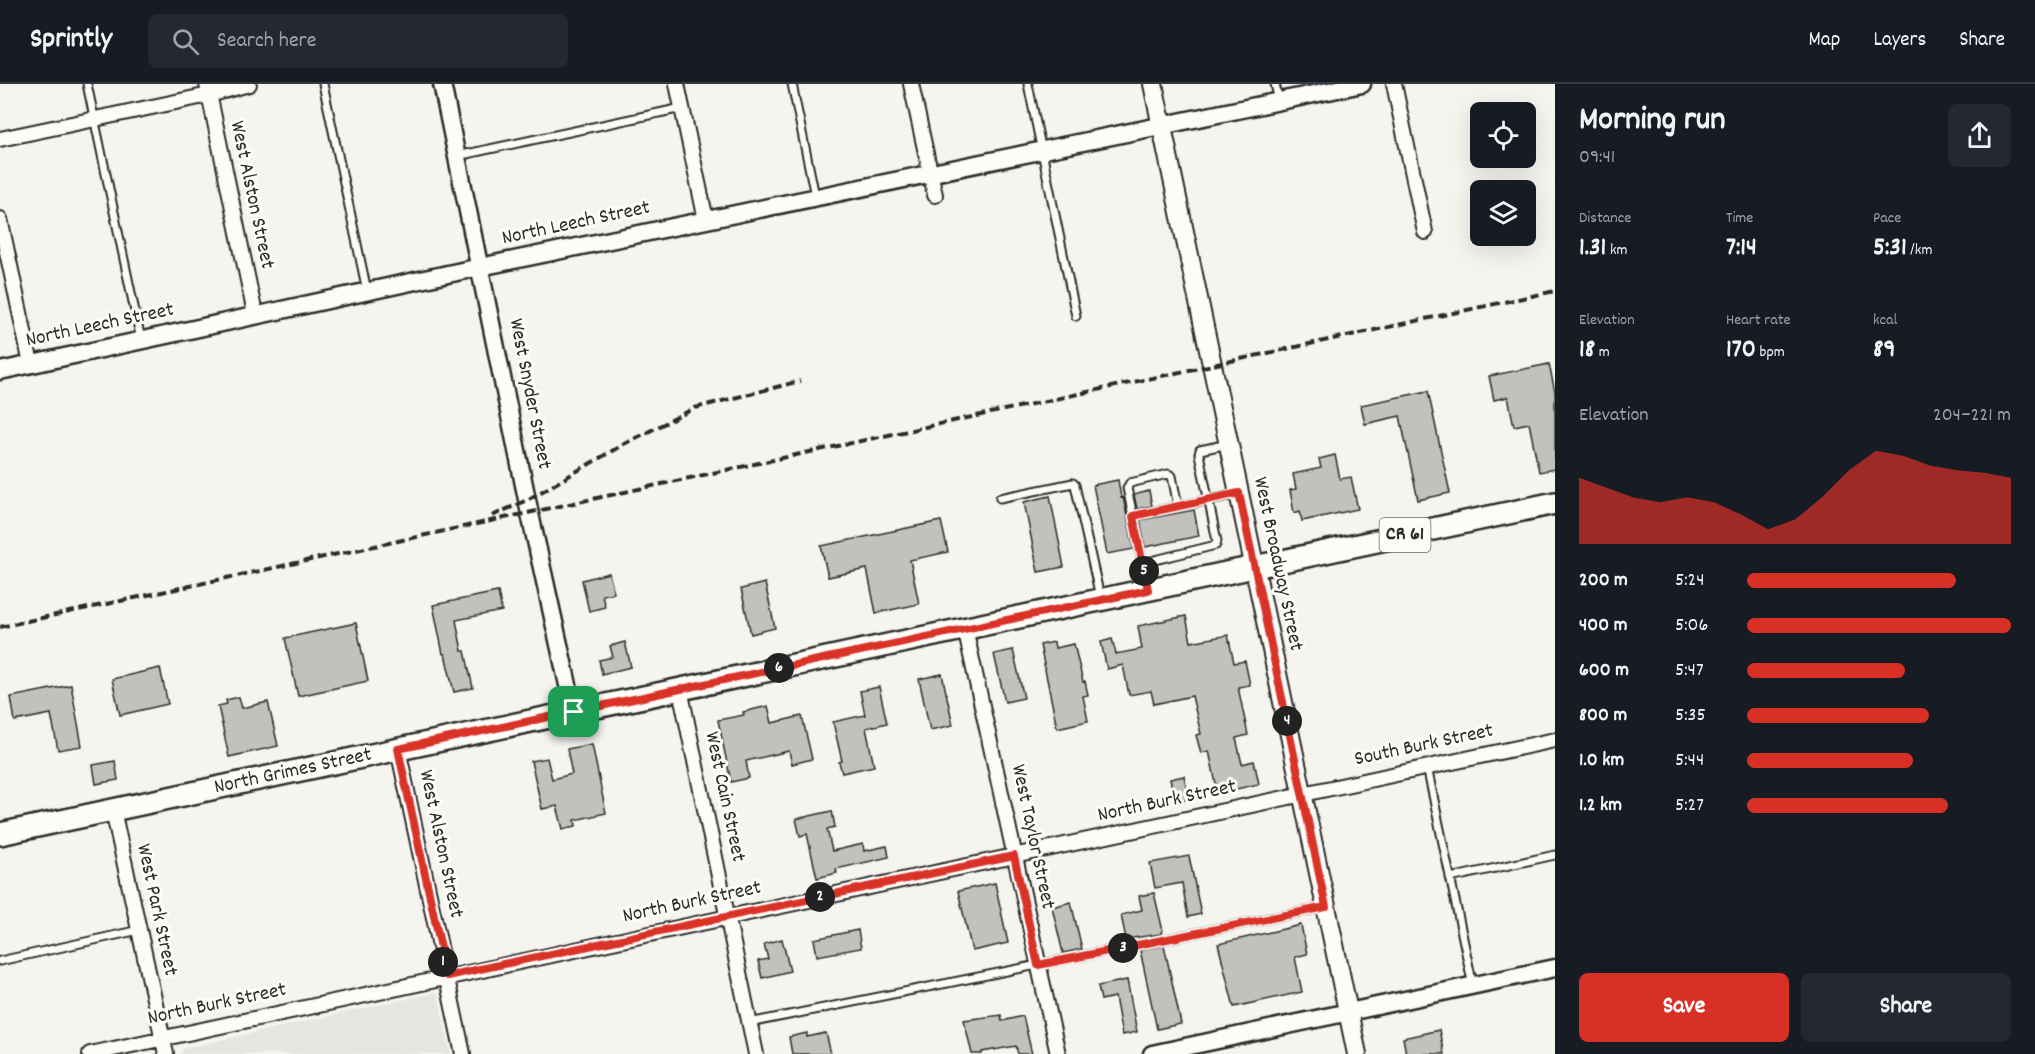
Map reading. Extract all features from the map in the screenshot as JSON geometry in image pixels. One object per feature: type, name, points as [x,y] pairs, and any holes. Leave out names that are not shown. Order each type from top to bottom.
[{"type":"main road","name":"West Broadway Street","points":[[1153,84],[1357,1054]]},
{"type":"main road","name":"CR 61","points":[[1255,568],[1555,503]]},
{"type":"main road","name":"North Grimes Street","points":[[0,834],[680,688],[1255,568]]},
{"type":"street","points":[[0,139],[208,89],[249,84]]},
{"type":"street","name":"West Snyder Street","points":[[442,84],[530,513],[574,712]]},
{"type":"street","points":[[677,84],[706,220]]},
{"type":"street","points":[[911,84],[935,195]]},
{"type":"street","name":"North Leech Street","points":[[0,371],[480,267],[1362,84]]},
{"type":"street","points":[[1394,84],[1425,232]]},
{"type":"street","name":"West Alston Street","points":[[208,89],[255,315]]},
{"type":"street","points":[[0,219],[31,364]]},
{"type":"street","name":"West Taylor Street","points":[[965,628],[1058,1054]]},
{"type":"street","name":"West Cain Street","points":[[680,688],[756,1054]]},
{"type":"street","name":"South Burk Street","points":[[1302,793],[1555,740]]},
{"type":"street","name":"West Alston Street","points":[[398,749],[463,1054]]},
{"type":"street","name":"North Burk Street","points":[[90,1054],[1302,793]]},
{"type":"street","name":"West Park Street","points":[[113,810],[166,1054]]},
{"type":"street","points":[[1152,1054],[1555,968]]},
{"type":"lane","points":[[87,84],[141,340]]},
{"type":"lane","points":[[323,84],[367,291]]},
{"type":"lane","points":[[792,84],[815,197]]},
{"type":"lane","points":[[1028,84],[1076,316]]},
{"type":"lane","points":[[1275,84],[1279,101]]},
{"type":"lane","points":[[457,156],[682,108]]},
{"type":"lane","points":[[1143,563],[1216,545],[1199,454],[1200,450],[1229,444]]},
{"type":"lane","points":[[1148,590],[1127,488],[1130,483],[1168,474],[1172,476],[1178,506]]},
{"type":"lane","points":[[1000,498],[1076,484],[1101,600]]},
{"type":"lane","points":[[1133,516],[1239,493]]},
{"type":"lane","points":[[1427,767],[1473,986]]},
{"type":"lane","points":[[1450,878],[1555,855]]},
{"type":"lane","points":[[749,1023],[1326,907]]},
{"type":"lane","points":[[0,961],[139,930]]},
{"type":"shaded area","points":[[434,993],[438,995],[451,1054],[180,1054],[185,1048]]},
{"type":"building","points":[[1549,364],[1555,392],[1555,469],[1539,472],[1529,423],[1514,426],[1508,397],[1494,400],[1489,376]]},
{"type":"building","points":[[1428,391],[1450,493],[1418,500],[1400,416],[1365,424],[1361,405]]},
{"type":"building","points":[[1335,455],[1340,479],[1351,477],[1358,509],[1302,521],[1300,511],[1294,513],[1290,490],[1296,489],[1293,474],[1321,468],[1319,459]]},
{"type":"building","points":[[1118,480],[1134,549],[1107,554],[1093,485]]},
{"type":"building","points":[[1149,491],[1152,506],[1137,509],[1134,495]]},
{"type":"building","points":[[1050,496],[1064,567],[1038,572],[1024,502]]},
{"type":"building","points":[[1194,510],[1199,536],[1145,547],[1140,520]]},
{"type":"building","points":[[941,521],[948,552],[910,560],[919,604],[876,613],[867,569],[828,577],[821,546]]},
{"type":"building","points":[[609,573],[614,593],[602,595],[605,607],[589,611],[582,580]]},
{"type":"building","points":[[765,583],[775,628],[751,634],[741,589]]},
{"type":"building","points":[[498,592],[502,611],[456,620],[473,688],[454,692],[433,605]]},
{"type":"building","points":[[1186,616],[1191,642],[1228,635],[1234,663],[1245,661],[1250,685],[1238,687],[1248,735],[1236,738],[1242,764],[1254,761],[1259,784],[1218,793],[1209,751],[1201,753],[1196,735],[1201,734],[1192,696],[1154,704],[1151,691],[1129,695],[1123,665],[1107,669],[1101,642],[1112,639],[1116,654],[1142,649],[1138,626]]},
{"type":"building","points":[[356,623],[368,681],[298,696],[285,638]]},
{"type":"building","points":[[625,642],[631,667],[602,674],[599,660],[613,657],[610,646]]},
{"type":"building","points":[[1054,642],[1055,648],[1074,644],[1088,695],[1083,696],[1088,721],[1057,728],[1040,645]]},
{"type":"building","points":[[1013,650],[1024,698],[1005,702],[994,654]]},
{"type":"building","points":[[160,668],[168,704],[120,715],[112,679]]},
{"type":"building","points":[[942,674],[953,725],[930,730],[919,679]]},
{"type":"building","points":[[71,685],[82,746],[58,750],[51,714],[15,721],[11,697]]},
{"type":"building","points":[[879,687],[887,723],[866,728],[874,766],[842,773],[839,762],[842,761],[833,722],[865,715],[860,691]]},
{"type":"building","points":[[239,697],[242,708],[268,702],[278,746],[229,757],[218,706],[227,704],[226,700]]},
{"type":"building","points":[[768,706],[772,723],[802,716],[812,759],[792,764],[789,751],[746,761],[749,778],[731,782],[718,720],[744,715],[743,712]]},
{"type":"building","points":[[592,744],[606,813],[575,820],[576,826],[563,829],[557,806],[542,809],[531,761],[547,758],[552,779],[572,774],[567,749]]},
{"type":"building","points":[[115,761],[118,780],[96,784],[93,765]]},
{"type":"building","points":[[1184,776],[1189,799],[1175,802],[1170,779]]},
{"type":"building","points":[[832,811],[835,827],[827,829],[832,851],[863,844],[864,851],[887,846],[889,857],[836,869],[837,873],[817,878],[807,834],[800,836],[796,819]]},
{"type":"building","points":[[1189,856],[1201,914],[1188,917],[1182,883],[1155,888],[1150,863]]},
{"type":"building","points":[[995,883],[1008,943],[972,951],[958,891]]},
{"type":"building","points":[[1154,893],[1163,931],[1161,934],[1126,939],[1121,915],[1142,910],[1139,896]]},
{"type":"building","points":[[1071,902],[1082,949],[1063,953],[1052,907]]},
{"type":"building","points":[[1301,925],[1307,954],[1295,957],[1302,992],[1234,1007],[1218,944]]},
{"type":"building","points":[[858,930],[861,948],[817,956],[814,939]]},
{"type":"building","points":[[782,939],[790,971],[762,978],[758,961],[768,959],[764,944]]},
{"type":"building","points":[[1164,945],[1181,1024],[1157,1029],[1140,950]]},
{"type":"building","points":[[1127,980],[1137,1032],[1122,1035],[1115,997],[1101,1000],[1098,986]]},
{"type":"building","points":[[1001,1015],[1002,1021],[1023,1016],[1032,1054],[1018,1054],[1016,1046],[972,1054],[964,1020]]},
{"type":"building","points":[[1439,1030],[1444,1054],[1406,1054],[1403,1038]]},
{"type":"building","points":[[807,1033],[807,1037],[826,1033],[831,1054],[792,1054],[789,1037]]},
{"type":"railway","points":[[0,627],[1555,291]]},
{"type":"railway","points":[[492,516],[527,500],[624,444],[695,408],[800,381]]},
{"type":"route","points":[[1239,493],[1326,907],[1038,965],[1014,856],[447,976],[398,749],[574,712],[1148,590],[1133,516],[1239,493]]}]
